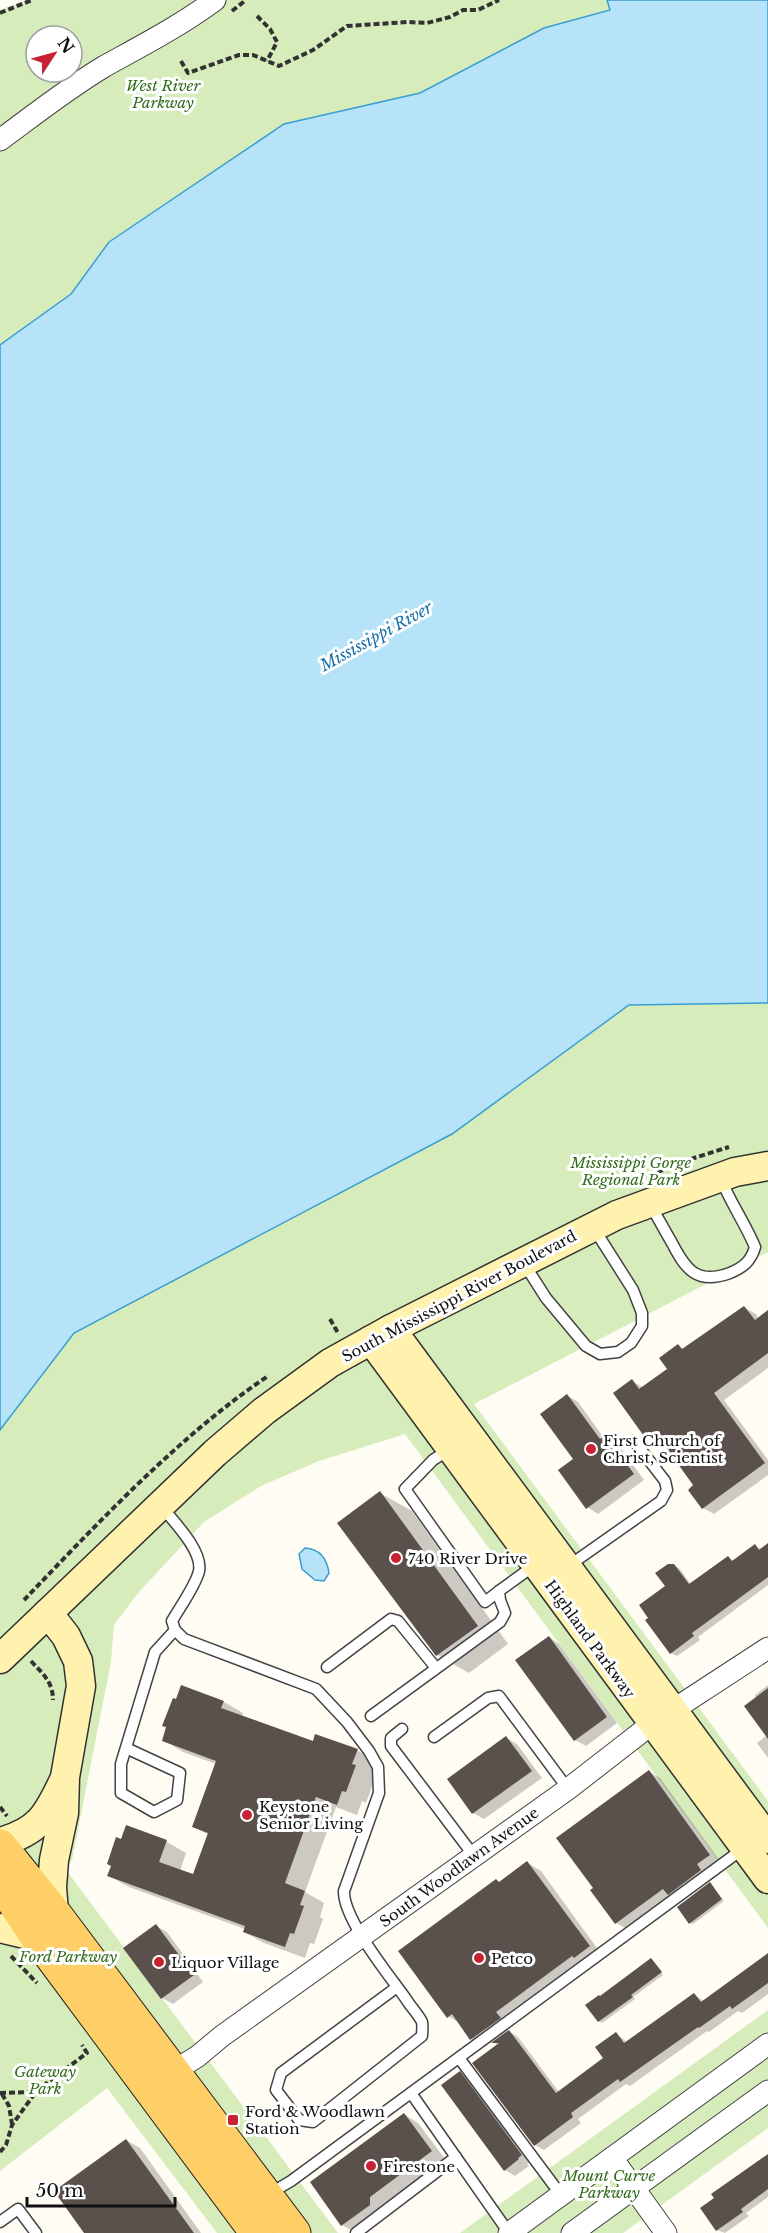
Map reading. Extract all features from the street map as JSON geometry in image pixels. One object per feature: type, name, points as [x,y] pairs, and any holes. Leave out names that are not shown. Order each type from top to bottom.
[{"type":"main road","points":[[0,1844],[45,1925],[161,2080],[257,2233]]},
{"type":"main road","points":[[0,1881],[45,1925]]},
{"type":"main road","points":[[161,2080],[267,2196],[294,2233]]},
{"type":"street","points":[[0,140],[72,87],[176,28],[215,0]]},
{"type":"street","name":"South Mississippi River Boulevard","points":[[0,1659],[160,1504],[264,1411],[330,1364],[381,1335],[593,1227],[649,1203],[721,1177],[768,1166]]},
{"type":"street","name":"Highland Parkway","points":[[381,1335],[552,1561],[756,1844],[768,1879]]},
{"type":"street","points":[[3,1940],[45,1925],[54,1860],[64,1813],[65,1778],[81,1686],[78,1661],[66,1636],[48,1613]]},
{"type":"street","name":"South Woodlawn Avenue","points":[[161,2080],[198,2056],[222,2036],[568,1789],[663,1716],[768,1648]]},
{"type":"street","points":[[0,1844],[35,1827],[54,1802],[65,1778]]},
{"type":"street","points":[[509,2233],[768,2044]]},
{"type":"street","points":[[572,2233],[768,2091]]},
{"type":"street","points":[[612,2158],[666,2233]]},
{"type":"lane","points":[[649,1203],[684,1266],[695,1274],[709,1277],[727,1274],[742,1268],[752,1257],[755,1246],[747,1226],[726,1192],[721,1177]]},
{"type":"lane","points":[[523,1262],[546,1298],[586,1346],[600,1354],[618,1352],[631,1343],[642,1326],[642,1313],[633,1290],[593,1227]]},
{"type":"lane","points":[[458,1439],[433,1460],[405,1489],[485,1602],[552,1561],[661,1501],[667,1490],[665,1480],[634,1441]]},
{"type":"lane","points":[[160,1504],[195,1551],[200,1563],[199,1574],[172,1621],[175,1630],[184,1639],[316,1689],[347,1722],[369,1750],[378,1767],[379,1793],[344,1891],[344,1900],[362,1936],[422,2023],[422,2036],[313,2122],[299,2120],[276,2090],[281,2073],[397,1987]]},
{"type":"lane","points":[[371,1716],[500,1622],[505,1613],[499,1592]]},
{"type":"lane","points":[[327,1667],[391,1619],[398,1621],[436,1668]]},
{"type":"lane","points":[[126,1748],[180,1773],[177,1800],[154,1812],[121,1793],[121,1764],[155,1652],[175,1630]]},
{"type":"lane","points":[[434,1737],[488,1698],[499,1696],[568,1789]]},
{"type":"lane","points":[[402,1729],[391,1738],[391,1746],[474,1856]]},
{"type":"lane","points":[[267,2196],[291,2181],[756,1844]]},
{"type":"lane","points":[[459,2058],[561,2195]]},
{"type":"lane","points":[[411,2093],[509,2233]]},
{"type":"lane","points":[[356,2233],[456,2157]]},
{"type":"lane","points":[[0,2222],[18,2209],[36,2233]]},
{"type":"path","points":[[0,13],[32,0]]},
{"type":"path","points":[[181,61],[188,73],[239,55],[253,55],[279,66],[313,50],[347,26],[427,23],[450,17],[462,9],[478,10],[499,0]]},
{"type":"path","points":[[257,16],[270,29],[277,42],[267,61]]},
{"type":"path","points":[[330,1319],[337,1331]]},
{"type":"path","points":[[22,1602],[139,1484]]},
{"type":"path","points":[[34,1664],[53,1688],[53,1707]]},
{"type":"path","points":[[3,1940],[38,1985]]},
{"type":"path","points":[[0,2152],[6,2145],[12,2125],[35,2092],[87,2053],[81,2044]]},
{"type":"path","points":[[1,2094],[35,2092]]},
{"type":"path","points":[[1,2094],[9,2106],[12,2125]]},
{"type":"green space","name":"West River Parkway","points":[[27,0],[607,0],[611,9],[544,28],[420,93],[284,124],[109,241],[71,294],[0,345],[0,10]]},
{"type":"green space","name":"Mississippi Gorge Regional Park","points":[[768,1003],[768,1252],[474,1404],[768,1801],[768,1928],[405,1434],[319,1461],[261,1486],[204,1522],[138,1593],[114,1625],[111,1662],[72,1860],[66,1870],[338,2233],[217,2233],[107,2088],[0,2171],[0,1430],[74,1333],[452,1134],[630,1005]]},
{"type":"green space","name":"Mount Curve Parkway","points":[[768,2010],[768,2128],[623,2233],[460,2233]]},
{"type":"water","name":"Mississippi River","points":[[607,0],[768,0],[768,1003],[629,1005],[452,1134],[74,1333],[0,1430],[0,345],[71,294],[109,242],[284,124],[420,93],[544,28],[610,10]]},
{"type":"water","points":[[305,1548],[315,1550],[327,1563],[329,1573],[324,1581],[315,1580],[302,1569],[299,1554]]},
{"type":"building","points":[[744,1306],[755,1320],[768,1310],[768,1353],[714,1393],[765,1463],[702,1509],[688,1490],[693,1485],[655,1432],[646,1439],[613,1393],[632,1379],[639,1389],[667,1369],[659,1358],[678,1344],[682,1349]]},
{"type":"building","name":"First Church of Christ, Scientist","points":[[567,1394],[600,1439],[606,1435],[634,1474],[586,1509],[558,1470],[573,1459],[540,1414]]},
{"type":"building","name":"740 River Drive","points":[[380,1491],[478,1626],[436,1656],[337,1523]]},
{"type":"building","points":[[768,1543],[768,1577],[692,1633],[694,1636],[670,1654],[645,1620],[648,1618],[639,1605],[665,1586],[655,1573],[668,1564],[674,1564],[689,1584],[728,1556],[732,1561],[755,1544],[759,1550]]},
{"type":"building","points":[[549,1636],[607,1717],[574,1741],[515,1660]]},
{"type":"building","name":"Keystone Senior Living","points":[[181,1685],[224,1701],[221,1708],[313,1741],[315,1734],[358,1749],[352,1764],[356,1765],[346,1792],[342,1791],[337,1805],[316,1797],[285,1883],[305,1891],[300,1905],[304,1906],[294,1934],[290,1933],[285,1947],[243,1932],[245,1926],[107,1876],[111,1866],[107,1864],[116,1837],[121,1839],[126,1825],[167,1840],[159,1862],[193,1874],[208,1833],[192,1827],[216,1761],[162,1741],[166,1727],[162,1726]]},
{"type":"building","points":[[768,1688],[768,1739],[744,1706]]},
{"type":"building","points":[[506,1736],[532,1771],[472,1814],[447,1779]]},
{"type":"building","points":[[649,1770],[710,1855],[697,1864],[701,1870],[668,1895],[663,1889],[615,1924],[590,1890],[593,1888],[556,1838]]},
{"type":"building","name":"Petco","points":[[527,1861],[590,1946],[574,1958],[572,1956],[496,2012],[501,2018],[470,2040],[452,2014],[447,2018],[398,1951],[496,1879],[499,1882]]},
{"type":"building","points":[[710,1882],[722,1899],[689,1924],[677,1907]]},
{"type":"building","name":"Liquor Village","points":[[156,1924],[194,1975],[161,1999],[123,1948]]},
{"type":"building","points":[[768,1953],[768,1983],[732,2009],[730,2006],[698,2027],[620,2082],[618,2079],[571,2113],[573,2117],[534,2146],[472,2063],[499,2043],[491,2043],[509,2030],[556,2093],[603,2058],[595,2047],[616,2032],[624,2043],[694,1993],[701,2002]]},
{"type":"building","points":[[651,1958],[662,1972],[631,1995],[633,1997],[598,2022],[585,2005]]},
{"type":"building","points":[[460,2071],[522,2155],[504,2171],[441,2085]]},
{"type":"building","name":"Firestone","points":[[404,2113],[432,2151],[370,2197],[370,2205],[341,2226],[310,2182]]},
{"type":"building","points":[[126,2139],[194,2233],[84,2233],[54,2191]]},
{"type":"building","points":[[768,2154],[768,2189],[741,2209],[743,2212],[716,2231],[700,2208],[714,2198],[711,2194]]},
{"type":"place","name":"First Church of Christ, Scientist","points":[[591,1449]]},
{"type":"place","name":"740 River Drive","points":[[396,1558]]},
{"type":"place","name":"Keystone Senior Living","points":[[247,1815]]},
{"type":"place","name":"Petco","points":[[479,1958]]},
{"type":"place","name":"Liquor Village","points":[[159,1962]]},
{"type":"place","name":"Ford & Woodlawn Station","points":[[233,2120]]},
{"type":"place","name":"Firestone","points":[[371,2166]]},
{"type":"park label","name":"Ford Parkway","points":[[68,1956]]},
{"type":"park label","name":"Gateway Park","points":[[45,2080]]}]
